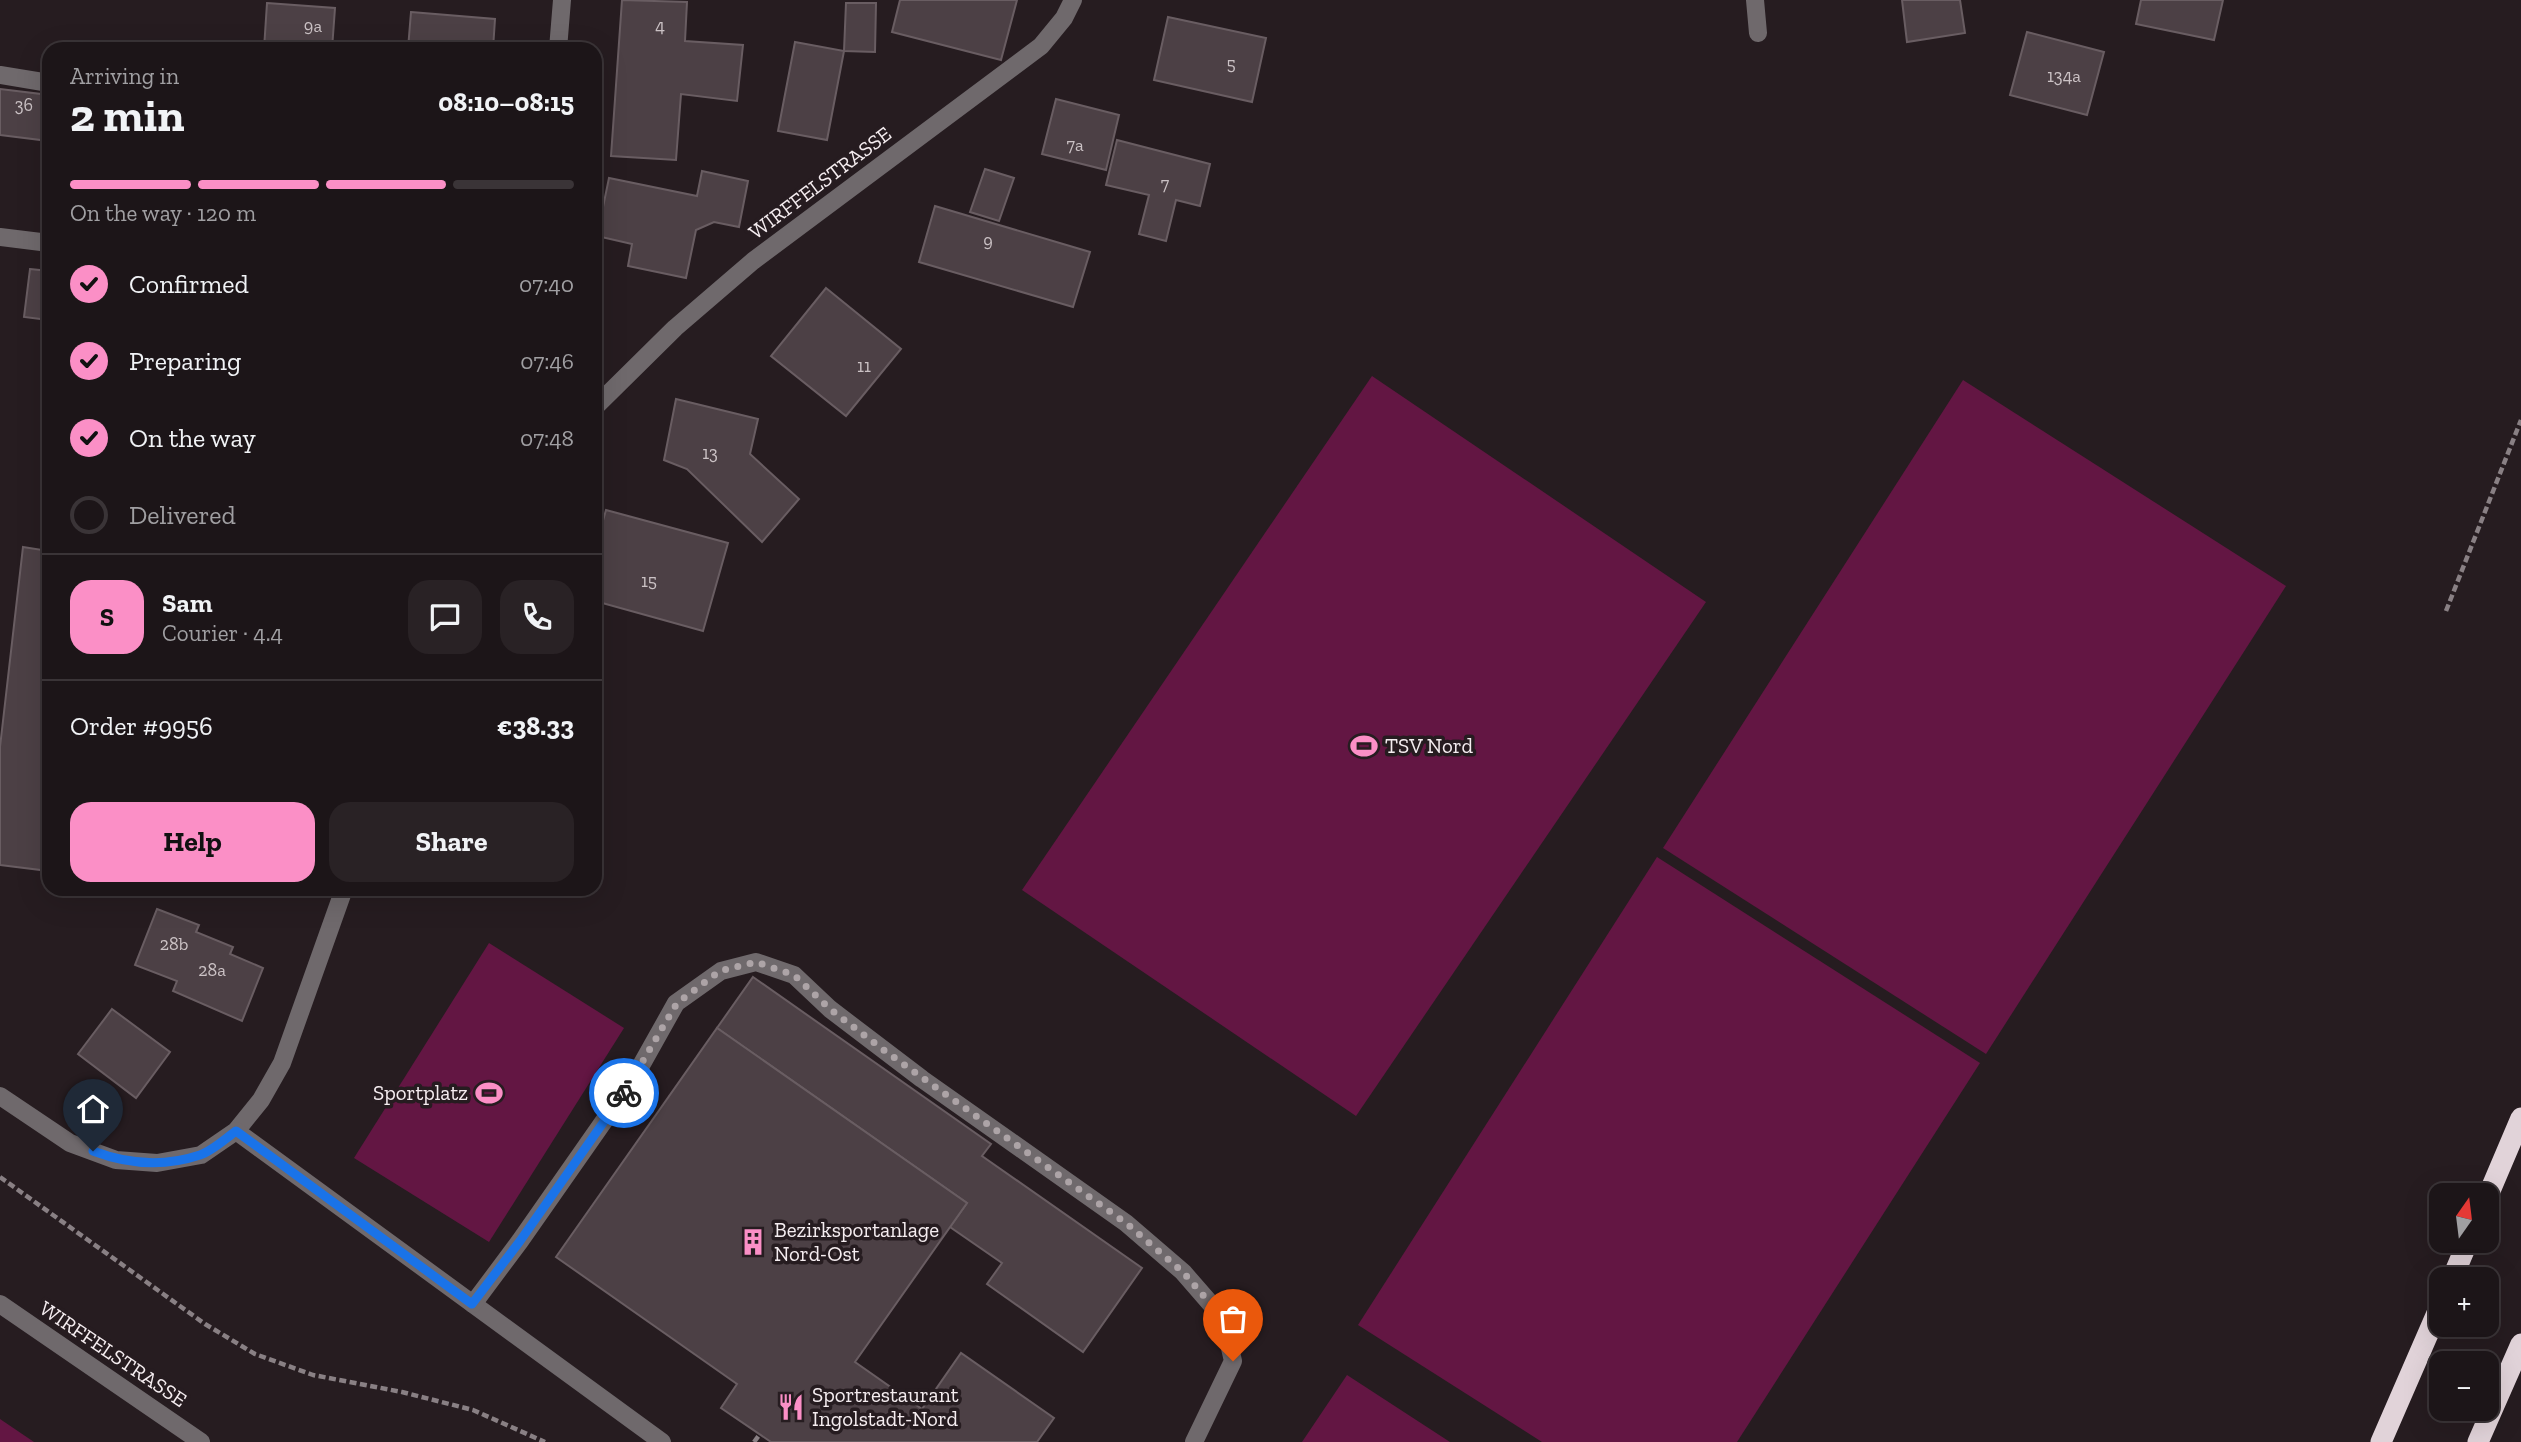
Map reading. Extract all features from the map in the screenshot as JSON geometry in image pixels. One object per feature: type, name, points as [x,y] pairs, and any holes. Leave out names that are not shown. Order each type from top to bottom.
[{"type":"highway","points":[[2493,1183],[2521,1118]]},
{"type":"highway","points":[[2381,1442],[2429,1332]]},
{"type":"highway","points":[[2478,1442],[2521,1344]]},
{"type":"street","points":[[559,42],[562,0]]},
{"type":"street","name":"WIRFFELSTRASSE","points":[[602,396],[752,261],[1041,46],[1064,18],[1073,0]]},
{"type":"street","points":[[1755,0],[1758,33]]},
{"type":"street","points":[[0,75],[42,82]]},
{"type":"street","points":[[0,237],[42,242]]},
{"type":"street","points":[[0,1096],[71,1143],[116,1160],[158,1163],[201,1154],[236,1131],[261,1100],[282,1063],[342,896]]},
{"type":"street","points":[[472,1304],[520,1241],[634,1078],[677,1003],[720,971],[756,962],[794,975],[840,1017],[922,1079],[1126,1223],[1183,1272],[1223,1318],[1233,1361],[1194,1442]]},
{"type":"street","points":[[236,1131],[662,1442]]},
{"type":"street","name":"WIRFFELSTRASSE","points":[[0,1304],[201,1442]]},
{"type":"path","points":[[2446,611],[2521,420]]},
{"type":"path","points":[[0,1177],[205,1324],[255,1354],[313,1374],[473,1410],[545,1442]]},
{"type":"path","points":[[754,1442],[760,1434]]},
{"type":"shaded area","name":"TSV Nord","points":[[1372,376],[1706,602],[1356,1116],[1022,890]]},
{"type":"shaded area","points":[[1963,380],[2286,586],[1986,1054],[1663,848]]},
{"type":"shaded area","points":[[1657,857],[1980,1063],[1737,1442],[1542,1442],[1358,1325]]},
{"type":"shaded area","name":"Sportplatz","points":[[489,943],[624,1028],[489,1242],[354,1158]]},
{"type":"shaded area","points":[[1347,1375],[1450,1442],[1302,1442]]},
{"type":"shaded area","points":[[0,1419],[34,1442],[0,1442]]},
{"type":"building","points":[[622,0],[687,2],[685,41],[743,45],[737,101],[681,94],[676,160],[611,156]]},
{"type":"building","points":[[900,0],[1017,0],[1001,60],[892,32]]},
{"type":"building","points":[[1902,0],[1960,0],[1965,33],[1907,42]]},
{"type":"building","points":[[2141,0],[2223,0],[2214,40],[2136,24]]},
{"type":"building","points":[[267,3],[335,8],[333,42],[264,42]]},
{"type":"building","points":[[846,3],[876,3],[875,52],[844,51]]},
{"type":"building","points":[[411,12],[495,19],[493,42],[409,42]]},
{"type":"building","points":[[1168,17],[1266,38],[1252,102],[1154,80]]},
{"type":"building","points":[[2027,32],[2104,52],[2087,115],[2010,95]]},
{"type":"building","points":[[795,42],[844,51],[827,140],[778,131]]},
{"type":"building","points":[[0,89],[42,94],[42,140],[0,135]]},
{"type":"building","points":[[1056,99],[1119,115],[1106,170],[1042,154]]},
{"type":"building","points":[[1117,140],[1210,164],[1200,206],[1176,200],[1166,241],[1139,234],[1149,195],[1106,185]]},
{"type":"building","points":[[985,169],[1014,178],[999,221],[970,212]]},
{"type":"building","points":[[702,171],[748,181],[739,227],[714,222],[696,230],[686,278],[628,266],[632,244],[602,237],[602,212],[609,178],[697,196]]},
{"type":"building","points":[[935,206],[1090,252],[1073,307],[919,262]]},
{"type":"building","points":[[30,269],[42,270],[42,319],[24,317]]},
{"type":"building","points":[[826,288],[901,349],[846,416],[771,356]]},
{"type":"building","points":[[676,399],[758,419],[750,454],[799,499],[762,542],[687,469],[664,460]]},
{"type":"building","points":[[606,510],[728,543],[703,631],[602,603],[602,524]]},
{"type":"building","points":[[23,547],[42,550],[42,870],[0,865],[0,747]]},
{"type":"building","points":[[157,909],[199,925],[196,932],[233,947],[230,954],[263,968],[242,1021],[173,991],[177,981],[135,965]]},
{"type":"building","points":[[753,977],[991,1144],[982,1156],[1142,1268],[1083,1352],[987,1284],[1002,1263],[950,1227],[967,1203],[717,1028]]},
{"type":"building","points":[[112,1009],[170,1052],[136,1098],[78,1054]]},
{"type":"building","name":"Bezirksportanlage Nord-Ost","points":[[717,1028],[967,1203],[855,1362],[922,1409],[961,1353],[1054,1418],[1037,1442],[771,1442],[721,1408],[737,1384],[556,1257]]},
{"type":"way so far","points":[[624,1093],[677,1003],[720,971],[756,962],[794,975],[830,1009],[885,1051],[1126,1223],[1183,1272],[1223,1318],[1233,1361]]},
{"type":"place","name":"TSV Nord","points":[[1364,746]]},
{"type":"place","name":"Sportplatz","points":[[489,1093]]},
{"type":"place","name":"Bezirksportanlage Nord-Ost","points":[[753,1242]]},
{"type":"place","name":"Sportrestaurant Ingolstadt-Nord","points":[[791,1407]]},
{"type":"route","points":[[93,1151],[116,1160],[158,1163],[201,1154],[236,1131],[472,1304],[520,1241],[624,1093]]}]
